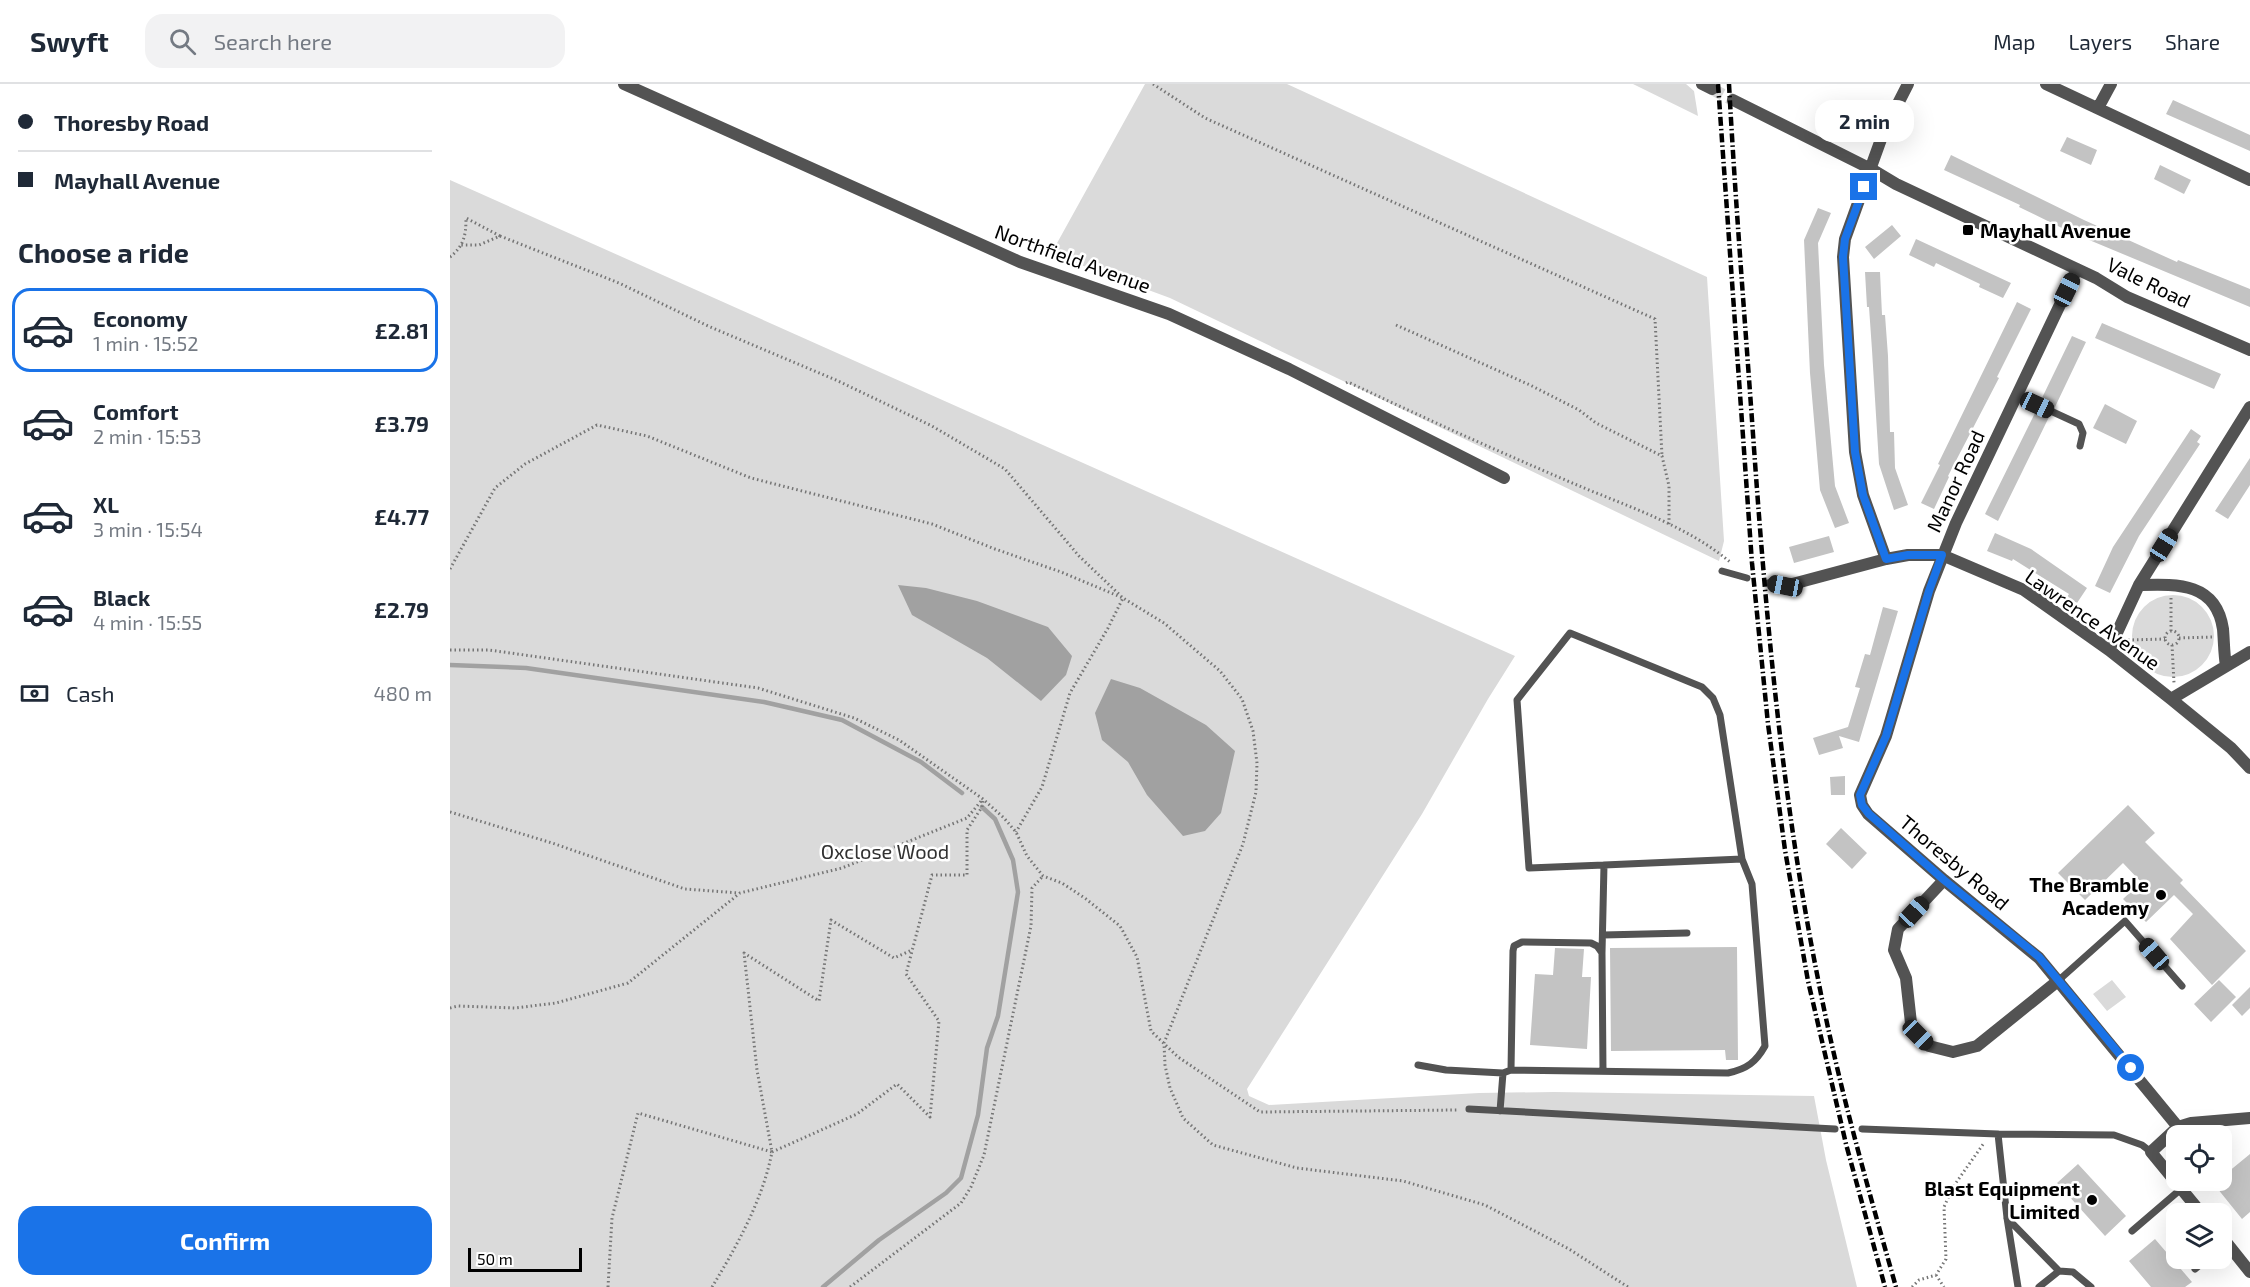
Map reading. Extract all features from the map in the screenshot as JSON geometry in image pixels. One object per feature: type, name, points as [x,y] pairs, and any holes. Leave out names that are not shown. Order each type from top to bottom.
[{"type":"street","name":"Northfield Avenue","points":[[624,84],[1020,262],[1169,314],[1328,388],[1504,478]]},
{"type":"street","points":[[1886,559],[1863,495],[1855,452],[1843,257],[1845,239],[1884,131],[1908,84]]},
{"type":"street","points":[[2046,84],[2250,180]]},
{"type":"street","points":[[2098,108],[2111,84]]},
{"type":"street","name":"Vale Road","points":[[1733,100],[1871,169],[1896,184],[2078,269],[2127,297],[2250,350]]},
{"type":"street","name":"Manor Road","points":[[1864,784],[1886,736],[1942,555],[2016,395],[2078,269]]},
{"type":"street","points":[[2112,645],[2139,585],[2250,407]]},
{"type":"street","name":"Lawrence Avenue","points":[[1785,586],[1886,559],[1908,555],[1942,555],[2024,590],[2112,645],[2231,748],[2250,768]]},
{"type":"street","points":[[2139,585],[2172,584],[2194,588],[2213,603],[2220,616],[2226,666]]},
{"type":"street","points":[[2173,698],[2250,652]]},
{"type":"street","name":"Thoresby Road","points":[[1864,784],[1860,795],[1862,805],[1869,814],[1944,880],[2039,957],[2176,1125]]},
{"type":"street","points":[[1944,880],[1898,929],[1894,950],[1906,978],[1911,1023],[1918,1035],[1929,1046],[1953,1052],[1977,1046],[2059,980]]},
{"type":"street","points":[[2184,1125],[2250,1118]]},
{"type":"street","points":[[2166,1138],[2151,1152],[2166,1170]]},
{"type":"street","points":[[2183,1191],[2193,1203]]},
{"type":"street","points":[[2232,1252],[2250,1272]]},
{"type":"lane","points":[[2016,395],[2079,424],[2083,433],[2080,446]]},
{"type":"lane","points":[[1722,572],[1743,577]]},
{"type":"lane","points":[[1768,583],[1785,586]]},
{"type":"lane","points":[[1418,1065],[1446,1070],[1503,1073],[1511,1070],[1728,1073],[1744,1069],[1758,1059],[1765,1046],[1752,884],[1742,859],[1720,715],[1713,698],[1702,687],[1570,633],[1517,700],[1529,868],[1742,859]]},
{"type":"lane","points":[[1603,1071],[1604,865]]},
{"type":"lane","points":[[2059,980],[2125,921],[2182,986]]},
{"type":"lane","points":[[1603,935],[1687,933]]},
{"type":"lane","points":[[1511,1070],[1514,946],[1522,942],[1591,943],[1597,946],[1602,954]]},
{"type":"lane","points":[[1500,1111],[1503,1073]]},
{"type":"lane","points":[[1469,1109],[1835,1129]]},
{"type":"lane","points":[[1862,1129],[1994,1134],[2114,1135],[2142,1144],[2151,1152]]},
{"type":"lane","points":[[1994,1134],[2018,1287]]},
{"type":"lane","points":[[2132,1231],[2179,1191]]},
{"type":"lane","points":[[2007,1218],[2059,1271],[2073,1272],[2091,1287]]},
{"type":"lane","points":[[2039,1287],[2059,1271]]},
{"type":"path","points":[[1153,84],[1205,118],[1655,319],[1662,456],[1669,486],[1669,525]]},
{"type":"path","points":[[450,257],[466,236],[466,218],[500,236],[619,283],[708,326],[836,380],[932,426],[1005,468],[1079,556],[1123,598]]},
{"type":"path","points":[[461,245],[479,245],[500,236]]},
{"type":"path","points":[[1396,325],[1530,385],[1579,410],[1596,423],[1662,456]]},
{"type":"path","points":[[1328,388],[1348,382],[1466,438],[1669,525],[1714,549],[1743,577]]},
{"type":"path","points":[[450,569],[495,488],[525,464],[597,425],[647,436],[751,478],[932,524],[1123,598],[1164,623],[1220,671],[1242,699],[1253,731],[1257,763],[1256,792],[1244,844],[1164,1043],[1165,1065],[1170,1089],[1183,1118],[1212,1145],[1298,1168],[1403,1181],[1485,1205],[1569,1249],[1628,1287]]},
{"type":"path","points":[[2165,639],[2171,631],[2172,584]]},
{"type":"path","points":[[1016,832],[1042,787],[1070,693],[1123,598]]},
{"type":"path","points":[[2171,631],[2176,632],[2179,638]]},
{"type":"path","points":[[2179,638],[2223,637]]},
{"type":"path","points":[[2172,645],[2178,642],[2179,638]]},
{"type":"path","points":[[2112,645],[2165,639]]},
{"type":"path","points":[[2165,639],[2172,645]]},
{"type":"path","points":[[2172,645],[2173,698]]},
{"type":"path","points":[[450,650],[489,650],[758,688],[854,718],[899,740],[983,799],[1016,832],[1027,856],[1042,876],[1062,883],[1120,926],[1137,957],[1151,1031],[1178,1057],[1260,1112],[1469,1109]]},
{"type":"path","points":[[450,812],[574,850],[684,889],[740,893],[842,868],[967,818],[983,799]]},
{"type":"path","points":[[608,1287],[612,1218],[638,1113],[772,1152],[857,1114],[897,1084],[930,1117],[939,1021],[906,974],[932,875],[967,875],[967,830],[982,807],[983,799]]},
{"type":"path","points":[[850,1287],[961,1203],[971,1187],[984,1155],[1030,926],[1032,888],[1042,876]]},
{"type":"path","points":[[450,1008],[458,1006],[515,1008],[556,1003],[628,983],[740,893]]},
{"type":"path","points":[[712,1287],[730,1258],[767,1175],[772,1152],[757,1070],[744,953],[819,1001],[831,920],[894,958],[912,950]]},
{"type":"path","points":[[1912,1287],[1919,1280],[1936,1275],[1946,1258],[1944,1207],[1953,1187],[1994,1134]]},
{"type":"path","points":[[1936,1275],[1944,1287]]},
{"type":"green space","points":[[1145,84],[1287,84],[1707,277],[1724,541],[1719,561],[1170,298],[1051,254]]},
{"type":"green space","points":[[1633,84],[1686,84],[1694,91],[1698,116]]},
{"type":"green space","name":"Oxclose Wood","points":[[450,180],[1515,656],[1422,814],[1247,1089],[1249,1096],[1269,1105],[1479,1093],[1814,1096],[1826,1160],[1857,1287],[450,1287]]},
{"type":"green space","points":[[2173,595],[2189,598],[2202,607],[2211,620],[2214,636],[2211,652],[2202,665],[2189,674],[2173,677],[2157,674],[2144,665],[2135,652],[2132,636],[2135,620],[2144,607],[2157,598]]},
{"type":"green space","points":[[2112,980],[2126,997],[2107,1011],[2093,994]]},
{"type":"shaded area","points":[[898,585],[926,588],[977,601],[1048,627],[1072,656],[1066,675],[1041,701],[987,658],[912,615]]},
{"type":"shaded area","points":[[1111,679],[1140,688],[1206,725],[1235,751],[1221,813],[1205,831],[1183,836],[1147,795],[1128,762],[1102,740],[1095,713]]},
{"type":"building","points":[[2173,100],[2250,135],[2250,151],[2166,114]]},
{"type":"building","points":[[2067,137],[2097,150],[2091,165],[2060,151]]},
{"type":"building","points":[[1951,155],[2084,220],[2177,262],[2178,260],[2250,289],[2250,307],[2070,232],[2019,207],[2020,205],[1944,170]]},
{"type":"building","points":[[2160,165],[2191,180],[2184,194],[2154,179]]},
{"type":"building","points":[[1818,208],[1831,213],[1818,243],[1824,365],[1835,486],[1849,523],[1835,528],[1820,490],[1810,373],[1804,240]]},
{"type":"building","points":[[1892,225],[1901,236],[1874,259],[1865,247]]},
{"type":"building","points":[[1916,239],[2011,283],[2003,298],[1936,263],[1934,267],[1909,255]]},
{"type":"building","points":[[1865,272],[1880,272],[1882,315],[1885,315],[1888,356],[1890,432],[1894,432],[1895,468],[1908,505],[1894,510],[1879,464]]},
{"type":"building","points":[[2017,302],[2031,309],[1997,377],[1999,378],[1948,476],[1934,509],[1921,503]]},
{"type":"building","points":[[2102,323],[2221,374],[2214,389],[2095,338]]},
{"type":"building","points":[[2072,336],[2086,342],[2055,407],[2041,400]]},
{"type":"building","points":[[2105,404],[2137,421],[2126,444],[2093,428]]},
{"type":"building","points":[[2036,411],[2049,417],[1998,521],[1985,514]]},
{"type":"building","points":[[2191,429],[2201,436],[2197,442],[2200,444],[2139,536],[2110,593],[2095,586],[2113,547]]},
{"type":"building","points":[[2250,458],[2250,485],[2228,519],[2215,511]]},
{"type":"building","points":[[1995,533],[2031,549],[2087,588],[2077,603],[2067,597],[2069,594],[2013,559],[2012,561],[1987,551]]},
{"type":"building","points":[[1829,536],[1834,552],[1794,563],[1789,547]]},
{"type":"building","points":[[1883,607],[1898,611],[1859,742],[1839,736],[1843,748],[1819,755],[1813,738],[1848,727],[1860,688],[1855,687],[1865,654],[1870,655]]},
{"type":"building","points":[[1845,776],[1845,795],[1831,795],[1830,777]]},
{"type":"building","points":[[2128,805],[2155,833],[2145,842],[2183,880],[2180,883],[2246,951],[2212,985],[2170,939],[2193,914],[2174,895],[2146,922],[2123,899],[2141,882],[2123,863],[2085,900],[2058,873]]},
{"type":"building","points":[[1841,828],[1867,853],[1852,869],[1826,844]]},
{"type":"building","points":[[1737,947],[1738,1060],[1726,1060],[1725,1050],[1611,1051],[1610,948]]},
{"type":"building","points":[[1555,948],[1584,949],[1582,977],[1591,977],[1587,1049],[1530,1045],[1535,974],[1553,975]]},
{"type":"building","points":[[2219,980],[2236,997],[2211,1022],[2194,1004]]},
{"type":"building","points":[[2250,987],[2250,1008],[2242,1016],[2232,1005]]},
{"type":"building","points":[[2250,1154],[2250,1212],[2242,1219],[2232,1207],[2232,1203],[2229,1203],[2219,1191],[2232,1191],[2232,1169]]},
{"type":"building","points":[[2078,1164],[2126,1216],[2105,1236],[2057,1183]]},
{"type":"building","points":[[2155,1239],[2166,1252],[2166,1269],[2181,1269],[2192,1282],[2185,1287],[2151,1287],[2129,1261]]},
{"type":"waterway","points":[[450,665],[526,668],[764,702],[842,720],[921,762],[962,793]]},
{"type":"waterway","points":[[823,1287],[879,1240],[946,1193],[961,1178],[978,1115],[987,1048],[998,1016],[1018,892],[1013,860],[995,819],[982,807]]},
{"type":"tunnel","points":[[1712,89],[1733,100]]},
{"type":"railway","points":[[1718,84],[1752,563],[1768,724],[1785,850],[1808,981],[1846,1144],[1885,1287]]},
{"type":"railway","points":[[1729,84],[1763,560],[1784,770],[1818,979],[1844,1095],[1896,1287]]},
{"type":"place","name":"Mayhall Avenue","points":[[1968,230]]},
{"type":"place","name":"The Bramble Academy","points":[[2161,895]]},
{"type":"place","name":"Blast Equipment Limited","points":[[2092,1200]]},
{"type":"route","points":[[1864,187],[1845,239],[1843,257],[1855,452],[1863,495],[1886,559],[1908,555],[1942,555],[1886,736],[1860,795],[1862,805],[1869,814],[1944,880],[2039,957],[2131,1068]]}]
